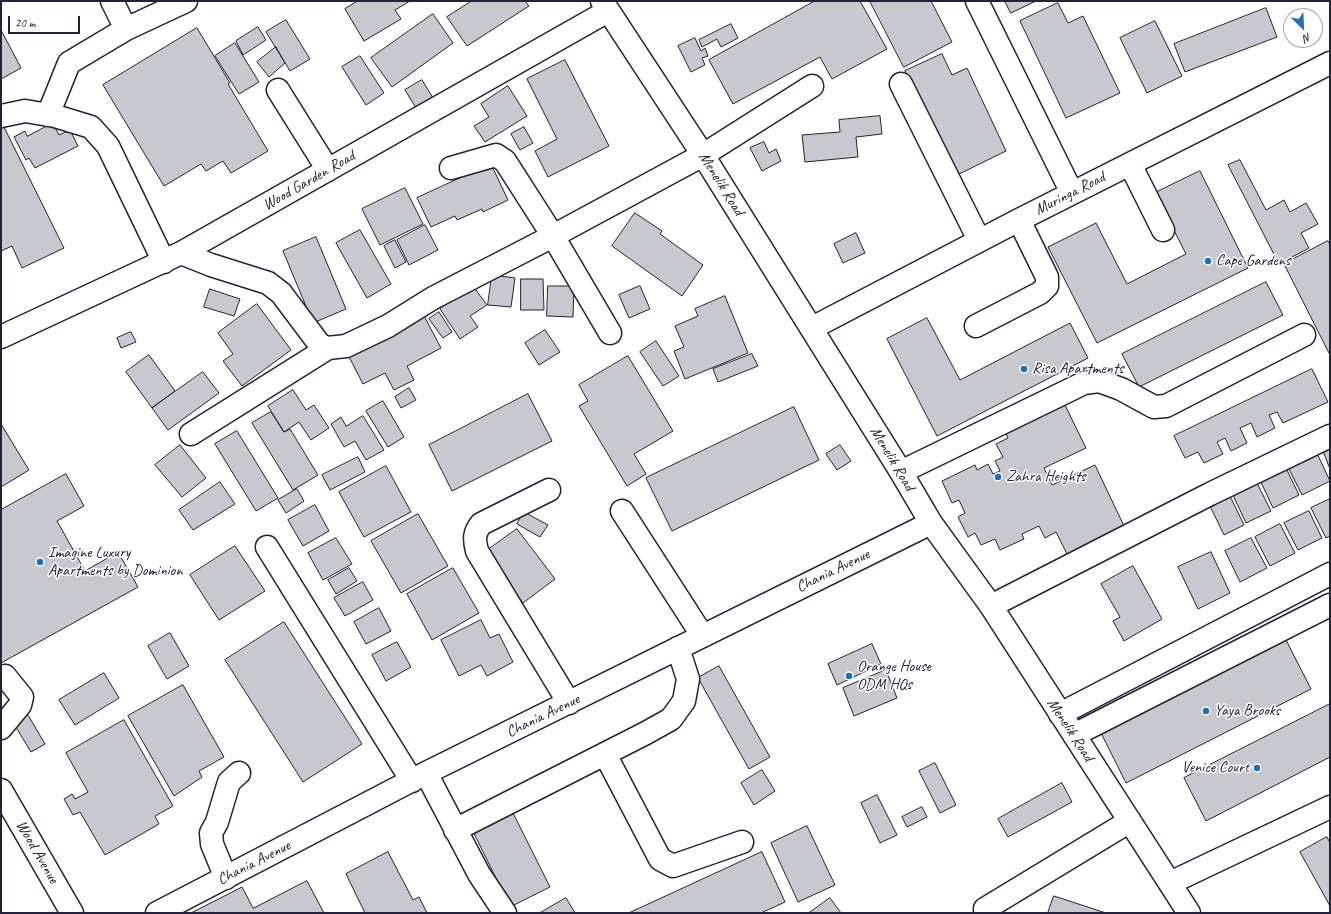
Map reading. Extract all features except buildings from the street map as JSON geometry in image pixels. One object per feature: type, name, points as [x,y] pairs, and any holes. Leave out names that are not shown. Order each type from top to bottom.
[{"type":"street","points":[[112,1],[126,29]]},
{"type":"street","points":[[977,1],[1072,193]]},
{"type":"street","points":[[48,115],[69,63],[126,29],[176,3]]},
{"type":"street","name":"Menelik Road","points":[[605,6],[703,155],[812,328],[931,523],[991,606],[1189,913]]},
{"type":"street","name":"Wood Garden Road","points":[[1,336],[172,258],[328,170],[605,6]]},
{"type":"street","name":"Muringa Road","points":[[812,328],[979,240],[1330,63]]},
{"type":"street","points":[[901,84],[979,240]]},
{"type":"street","points":[[191,434],[328,348],[346,346],[388,326],[433,298],[554,236],[703,155],[812,86]]},
{"type":"street","points":[[278,90],[328,170]]},
{"type":"street","points":[[1,116],[25,112],[48,115],[91,127],[108,146],[172,258],[211,265],[268,283],[281,293],[320,345],[328,348]]},
{"type":"street","points":[[451,168],[496,155],[505,161],[554,236],[610,333]]},
{"type":"street","points":[[1130,164],[1163,230]]},
{"type":"street","points":[[976,326],[1040,293],[1047,286],[1047,277],[1019,220]]},
{"type":"street","points":[[901,472],[1084,383],[1099,381],[1120,389],[1154,406],[1166,406],[1304,335]]},
{"type":"street","points":[[991,606],[1210,494],[1330,436]]},
{"type":"street","points":[[549,490],[481,524],[476,532],[474,540],[477,551],[569,703]]},
{"type":"street","points":[[622,511],[702,635]]},
{"type":"street","name":"Chania Avenue","points":[[157,913],[419,777],[702,635],[931,523]]},
{"type":"street","points":[[267,547],[455,830],[479,874],[504,913]]},
{"type":"street","points":[[1060,714],[1330,574]]},
{"type":"street","points":[[1074,735],[1330,605]]},
{"type":"street","points":[[455,830],[671,719],[684,701],[688,679],[678,648]]},
{"type":"street","points":[[1,728],[20,704],[22,697],[5,676]]},
{"type":"street","points":[[605,754],[660,860],[673,866],[742,842]]},
{"type":"street","points":[[226,878],[212,844],[211,833],[218,822],[230,782],[239,773]]},
{"type":"street","name":"Wood Avenue","points":[[1,790],[72,913]]},
{"type":"street","points":[[1170,883],[1330,807]]},
{"type":"street","points":[[985,909],[1130,821]]},
{"type":"place","name":"Cape Gardens","points":[[1208,261]]},
{"type":"place","name":"Risa Apartments","points":[[1024,369]]},
{"type":"place","name":"Zahra Heights","points":[[998,477]]},
{"type":"place","name":"Imagine Luxury Apartments by Dominion","points":[[40,562]]},
{"type":"place","name":"Orange House ODM HQs","points":[[849,676]]},
{"type":"place","name":"Yaya Brooks","points":[[1206,711]]},
{"type":"place","name":"Venice Court","points":[[1257,768]]}]
